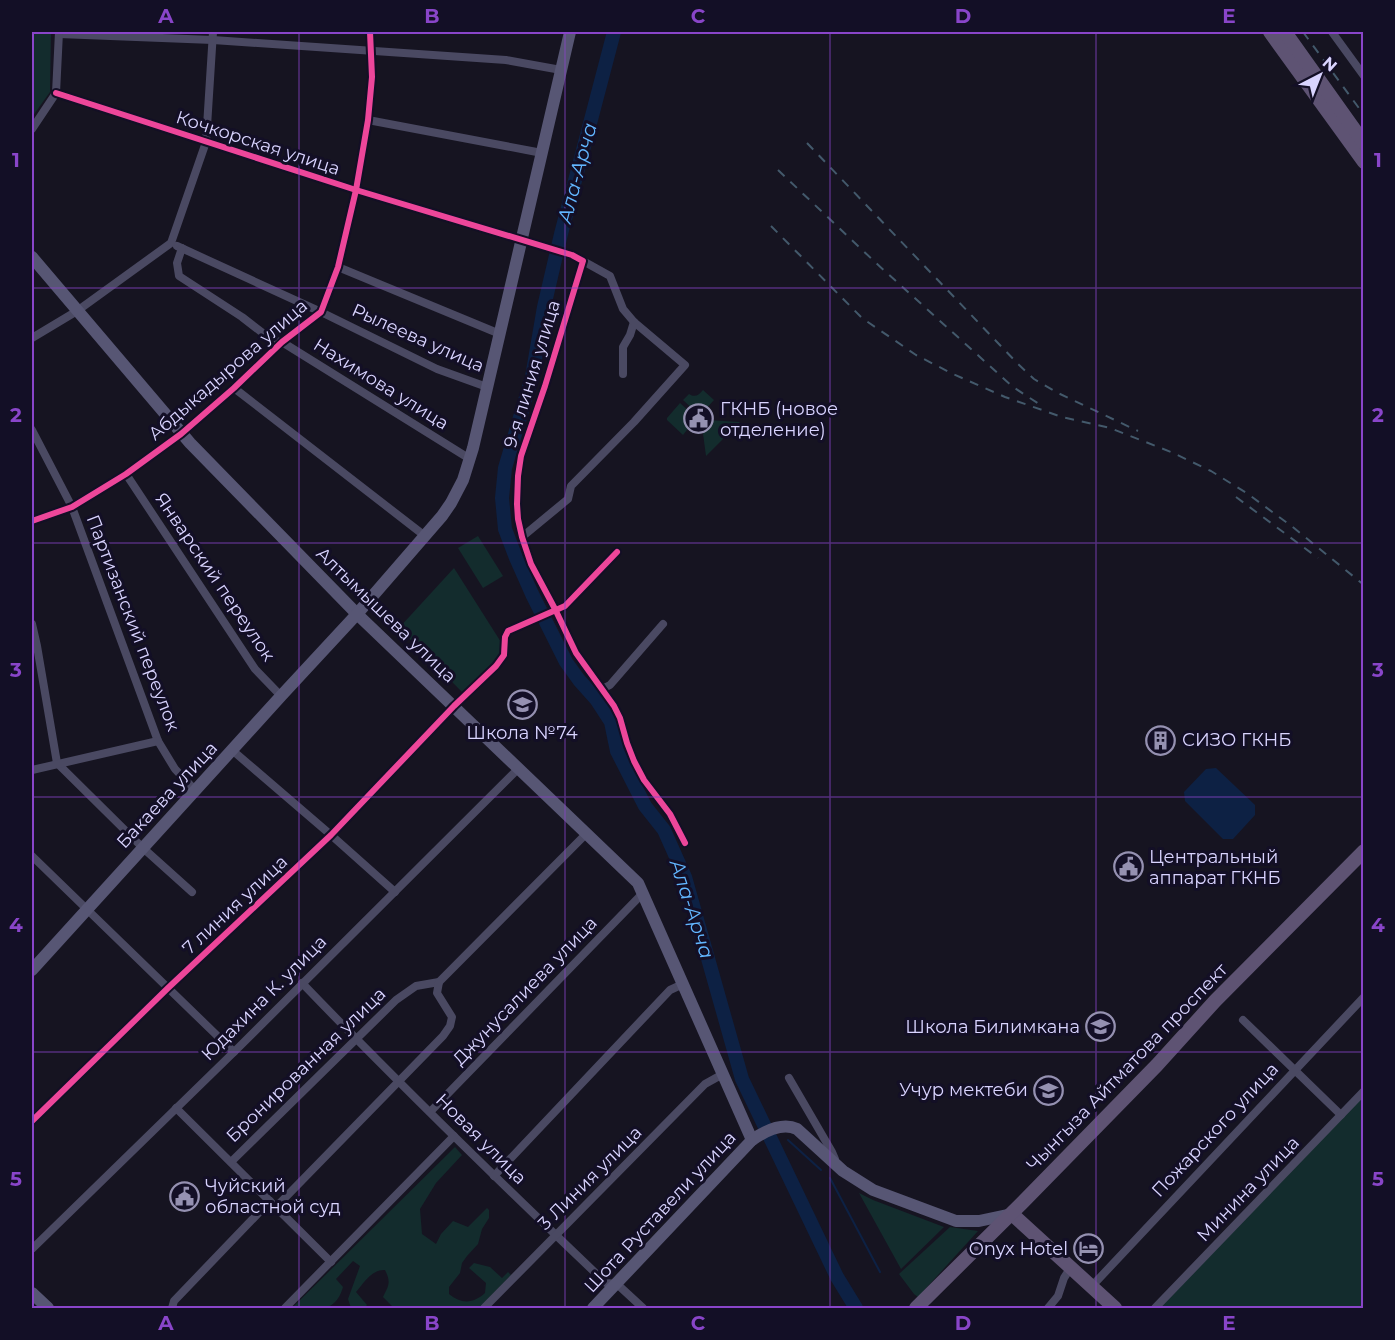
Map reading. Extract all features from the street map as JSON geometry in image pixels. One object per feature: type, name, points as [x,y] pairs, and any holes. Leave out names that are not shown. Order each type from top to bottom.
[{"type":"main road","points":[[232,750],[425,536],[451,503],[463,480],[500,334],[570,32]]},
{"type":"main road","points":[[1270,32],[1364,162]]},
{"type":"main road","points":[[1285,32],[1364,143]]},
{"type":"main road","name":"Алтымышева улица","points":[[32,257],[181,434],[357,614],[638,883],[723,1074],[755,1138]]},
{"type":"main road","name":"Бакаева улица","points":[[32,970],[232,750]]},
{"type":"main road","name":"Чынгыза Айтматова проспект","points":[[916,1308],[1011,1214],[1157,1065],[1274,940],[1364,851]]},
{"type":"main road","points":[[755,1138],[788,1125],[797,1129],[848,1175],[873,1190],[956,1221],[979,1221],[1011,1214],[1115,1308]]},
{"type":"main road","name":"Шота Руставели улица","points":[[593,1308],[755,1138]]},
{"type":"main road","points":[[32,1293],[48,1308]]},
{"type":"street","name":"Абдыкадырова улица","points":[[32,521],[72,507],[126,474],[181,434],[282,342],[321,312],[338,267],[356,190],[368,120],[372,77],[370,32]]},
{"type":"street","points":[[1332,32],[1364,76]]},
{"type":"street","points":[[32,129],[56,93],[59,33],[213,36],[370,51],[506,60],[561,70]]},
{"type":"street","points":[[32,338],[77,311],[171,243],[206,142],[213,36]]},
{"type":"street","name":"Кочкорская улица","points":[[56,93],[521,241]]},
{"type":"street","points":[[368,120],[542,153]]},
{"type":"street","points":[[521,241],[572,255],[610,276],[623,309],[634,322],[686,365],[634,422],[570,486],[568,499],[522,537]]},
{"type":"street","name":"Рылеева улица","points":[[171,243],[321,312],[437,369],[487,387]]},
{"type":"street","name":"Нахимова улица","points":[[182,248],[177,263],[179,276],[273,341],[282,342],[470,459]]},
{"type":"street","name":"9-я линия улица","points":[[583,261],[521,456],[517,504],[522,537],[531,564],[576,653],[614,706],[634,761],[644,780],[670,814],[685,843]]},
{"type":"street","points":[[338,267],[500,334]]},
{"type":"street","points":[[623,374],[623,347],[634,322]]},
{"type":"street","points":[[234,388],[425,536]]},
{"type":"street","name":"Партизанский переулок","points":[[32,430],[72,507],[158,741],[175,769],[195,790]]},
{"type":"street","name":"Январский переулок","points":[[126,474],[255,669],[281,696]]},
{"type":"street","points":[[554,610],[564,606],[617,552]]},
{"type":"street","name":"7 линия улица","points":[[32,1121],[168,988],[331,835],[454,706],[502,660],[508,631],[554,610]]},
{"type":"street","points":[[32,624],[57,763],[143,848],[192,892]]},
{"type":"street","points":[[602,689],[610,685],[663,624]]},
{"type":"street","points":[[32,770],[158,741]]},
{"type":"street","name":"Бакаева улица","points":[[232,750],[395,892]]},
{"type":"street","name":"Юдахина К. улица","points":[[32,1249],[519,768]]},
{"type":"street","name":"Бронированная улица","points":[[231,1162],[396,1000],[416,986],[439,982],[587,833]]},
{"type":"street","points":[[32,856],[234,1052]]},
{"type":"street","name":"Джунусалиева улица","points":[[430,1112],[644,894]]},
{"type":"street","points":[[172,1308],[174,1301],[443,1036],[450,1026],[452,1017],[437,993],[439,982]]},
{"type":"street","name":"Новая улица","points":[[302,983],[556,1236],[606,1283],[617,1284],[643,1308]]},
{"type":"street","points":[[494,1176],[670,990],[683,984]]},
{"type":"street","name":"Пожарского улица","points":[[1092,1286],[1364,997]]},
{"type":"street","points":[[1243,1020],[1341,1115]]},
{"type":"street","name":"3 Линия улица","points":[[484,1308],[705,1084],[723,1074]]},
{"type":"street","points":[[789,1078],[832,1152],[835,1164]]},
{"type":"street","name":"Минина улица","points":[[1155,1308],[1364,1091]]},
{"type":"street","name":"Бронированная улица","points":[[176,1108],[331,1262]]},
{"type":"street","points":[[285,1308],[454,1136]]},
{"type":"street","points":[[1048,1308],[1058,1296],[1064,1278],[1071,1267]]},
{"type":"green space","points":[[32,32],[51,32],[50,92],[32,117]]},
{"type":"green space","points":[[703,390],[714,400],[704,411],[696,412],[683,400],[689,394],[697,395]]},
{"type":"green space","points":[[680,403],[693,415],[693,422],[683,435],[667,420]]},
{"type":"green space","points":[[708,420],[740,422],[706,456],[702,426]]},
{"type":"green space","points":[[478,536],[503,576],[483,588],[458,548]]},
{"type":"green space","points":[[454,568],[506,650],[462,692],[399,628]]},
{"type":"green space","points":[[1363,1096],[1363,1308],[1160,1308]]},
{"type":"green space","points":[[455,1147],[462,1155],[436,1183],[420,1209],[422,1234],[436,1244],[441,1234],[453,1221],[468,1227],[487,1208],[489,1210],[489,1218],[482,1229],[478,1244],[462,1263],[460,1273],[449,1287],[449,1294],[462,1301],[472,1301],[485,1293],[486,1283],[469,1268],[474,1263],[490,1267],[502,1278],[508,1272],[511,1275],[479,1308],[394,1308],[383,1297],[387,1289],[388,1278],[385,1270],[380,1270],[372,1274],[356,1292],[367,1305],[364,1308],[351,1308],[348,1299],[360,1266],[353,1261],[336,1279],[343,1287],[335,1302],[330,1306],[317,1309],[292,1308]]},
{"type":"green space","points":[[859,1193],[873,1200],[944,1227],[901,1269]]},
{"type":"green space","points":[[950,1227],[978,1231],[918,1297],[899,1274]]},
{"type":"water","points":[[1216,768],[1255,805],[1255,815],[1233,839],[1223,839],[1185,801],[1184,792],[1206,769]]},
{"type":"waterway","name":"Ала-Арча","points":[[614,32],[561,234],[544,307],[532,377],[505,468],[502,498],[505,529],[532,594],[566,662],[596,699],[611,722],[617,751],[645,806],[664,830],[685,877],[742,1079],[837,1277],[856,1308]]},
{"type":"waterway","points":[[788,1140],[821,1170]]},
{"type":"waterway","points":[[830,1178],[880,1272]]},
{"type":"railway","points":[[1303,32],[1364,115]]},
{"type":"railway","points":[[807,143],[1034,379],[1138,431]]},
{"type":"railway","points":[[778,170],[876,263],[1013,387],[1039,404]]},
{"type":"railway","points":[[771,226],[862,318],[916,355],[1005,397],[1062,417],[1110,428],[1171,452],[1211,471],[1248,494],[1294,528],[1364,585]]},
{"type":"railway","points":[[1236,497],[1318,558]]},
{"type":"cycle path","points":[[32,521],[72,507],[126,474],[181,434],[282,342],[321,312],[338,267],[356,190],[368,120],[372,77],[370,32]]},
{"type":"cycle path","points":[[56,93],[356,190],[572,255],[583,261],[521,456],[518,476],[518,519],[531,564],[576,653],[614,706],[634,761],[644,780],[670,814],[685,843]]},
{"type":"cycle path","points":[[32,1121],[168,988],[331,835],[454,706],[496,666],[504,655],[505,637],[508,631],[565,606],[617,552]]},
{"type":"place","name":"ГКНБ (новое отделение)","points":[[699,419]]},
{"type":"place","name":"Школа №74","points":[[522,704]]},
{"type":"place","name":"СИЗО ГКНБ","points":[[1161,740]]},
{"type":"place","name":"Центральный аппарат ГКНБ","points":[[1128,867]]},
{"type":"place","name":"Школа Билимкана","points":[[1101,1027]]},
{"type":"place","name":"Учур мектеби","points":[[1049,1090]]},
{"type":"place","name":"Чуйский областной суд","points":[[184,1196]]},
{"type":"place","name":"Onyx Hotel","points":[[1089,1249]]}]
